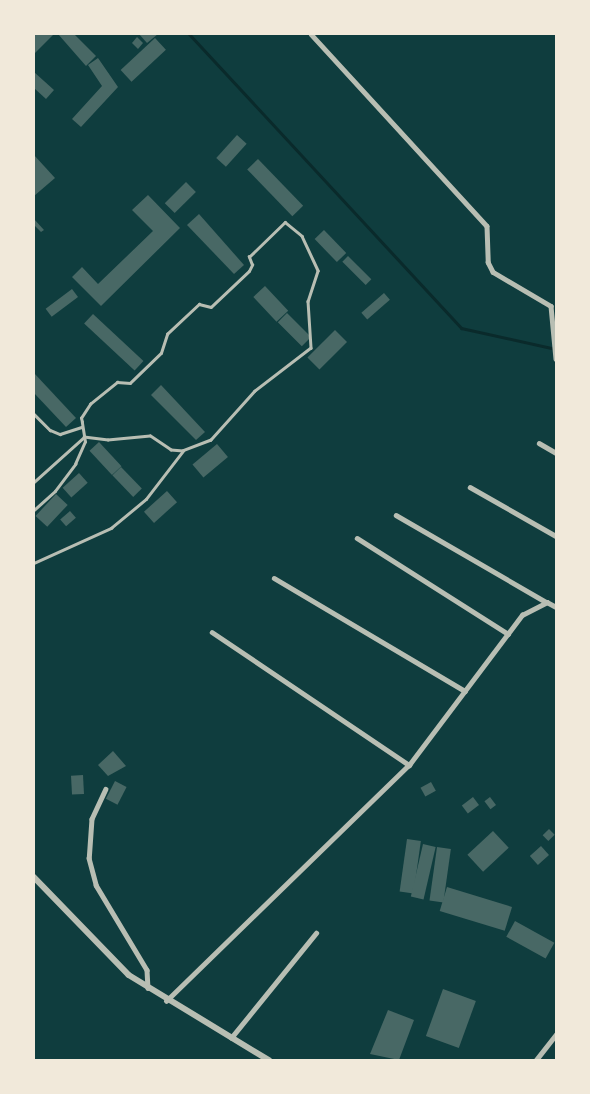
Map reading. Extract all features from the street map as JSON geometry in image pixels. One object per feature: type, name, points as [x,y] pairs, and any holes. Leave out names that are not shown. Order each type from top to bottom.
[{"type":"street","points":[[311,34],[487,226],[488,262],[493,272],[546,302],[554,311],[551,337],[555,357]]},
{"type":"street","points":[[539,443],[556,453]]},
{"type":"street","points":[[470,487],[556,536]]},
{"type":"street","points":[[396,515],[556,607]]},
{"type":"street","points":[[357,538],[508,634]]},
{"type":"street","points":[[274,578],[465,692]]},
{"type":"street","points":[[166,1001],[409,765],[508,634],[530,608],[547,602]]},
{"type":"street","points":[[212,632],[409,765]]},
{"type":"street","points":[[106,789],[92,819],[89,858],[96,885],[147,970],[148,990]]},
{"type":"street","points":[[34,877],[148,990],[268,1060]]},
{"type":"street","points":[[230,1039],[316,933]]},
{"type":"street","points":[[536,1060],[556,1034]]},
{"type":"lane","points":[[34,510],[65,479],[84,437],[82,427],[83,412],[90,404],[117,382],[130,383],[159,356],[167,334],[198,304],[213,305],[252,268],[249,257],[285,222],[289,224],[310,245],[318,271],[308,301],[311,348],[255,391],[211,440],[184,452],[146,499],[111,528],[34,563]]},
{"type":"lane","points":[[34,414],[50,430],[60,434],[82,427]]},
{"type":"lane","points":[[34,482],[84,437],[108,440],[150,436],[170,450],[184,452]]},
{"type":"building","points":[[34,34],[54,34],[34,54]]},
{"type":"building","points":[[58,34],[74,34],[96,56],[86,66]]},
{"type":"building","points":[[139,34],[158,34],[147,43]]},
{"type":"building","points":[[137,37],[143,43],[138,49],[132,43]]},
{"type":"building","points":[[155,38],[166,50],[132,82],[121,70]]},
{"type":"building","points":[[98,58],[118,87],[81,127],[72,119],[102,86],[88,65]]},
{"type":"building","points":[[34,72],[54,90],[46,99],[34,88]]},
{"type":"building","points":[[237,135],[247,144],[226,167],[216,158]]},
{"type":"building","points":[[34,155],[55,178],[34,196]]},
{"type":"building","points":[[258,159],[303,206],[292,216],[247,169]]},
{"type":"building","points":[[186,182],[196,192],[175,213],[165,203]]},
{"type":"building","points":[[148,195],[180,228],[101,306],[72,277],[82,267],[98,284],[153,231],[132,210]]},
{"type":"building","points":[[199,214],[244,265],[234,274],[187,225]]},
{"type":"building","points":[[34,219],[44,230],[41,232],[34,225]]},
{"type":"building","points":[[324,230],[346,253],[337,262],[315,239]]},
{"type":"building","points":[[348,256],[371,279],[366,285],[342,262]]},
{"type":"building","points":[[265,286],[288,311],[276,322],[253,297]]},
{"type":"building","points":[[72,289],[78,297],[52,317],[46,309]]},
{"type":"building","points":[[384,293],[390,300],[367,319],[361,313]]},
{"type":"building","points":[[287,313],[311,337],[302,346],[278,322]]},
{"type":"building","points":[[93,314],[143,361],[135,371],[84,324]]},
{"type":"building","points":[[335,330],[347,342],[319,370],[307,358]]},
{"type":"building","points":[[34,373],[76,418],[66,427],[34,393]]},
{"type":"building","points":[[161,385],[205,432],[196,440],[151,395]]},
{"type":"building","points":[[99,442],[122,466],[112,475],[89,451]]},
{"type":"building","points":[[217,444],[228,457],[203,478],[192,465]]},
{"type":"building","points":[[121,467],[142,489],[133,497],[112,475]]},
{"type":"building","points":[[79,473],[88,483],[71,497],[63,488]]},
{"type":"building","points":[[167,491],[177,502],[154,523],[144,512]]},
{"type":"building","points":[[56,494],[68,505],[47,527],[36,516]]},
{"type":"building","points":[[70,511],[76,518],[66,526],[60,520]]},
{"type":"building","points":[[113,751],[126,766],[108,776],[98,765]]},
{"type":"building","points":[[83,775],[84,794],[72,795],[71,776]]},
{"type":"building","points":[[115,781],[127,787],[118,805],[106,799]]},
{"type":"building","points":[[431,782],[436,791],[425,797],[421,788]]},
{"type":"building","points":[[473,797],[479,805],[468,813],[462,805]]},
{"type":"building","points":[[490,797],[496,805],[490,809],[484,801]]},
{"type":"building","points":[[549,829],[555,835],[548,841],[543,835]]},
{"type":"building","points":[[493,831],[509,848],[483,872],[467,855]]},
{"type":"building","points":[[407,839],[421,841],[413,893],[400,891]]},
{"type":"building","points":[[423,844],[436,847],[424,900],[411,897]]},
{"type":"building","points":[[541,846],[549,855],[538,865],[530,856]]},
{"type":"building","points":[[437,847],[451,849],[443,902],[429,900]]},
{"type":"building","points":[[447,887],[512,907],[505,931],[440,911]]},
{"type":"building","points":[[515,921],[554,943],[546,959],[506,937]]},
{"type":"building","points":[[443,989],[476,1001],[459,1048],[426,1036]]},
{"type":"building","points":[[388,1010],[414,1020],[399,1060],[370,1054]]},
{"type":"waterway","points":[[189,34],[461,328],[556,349]]}]
